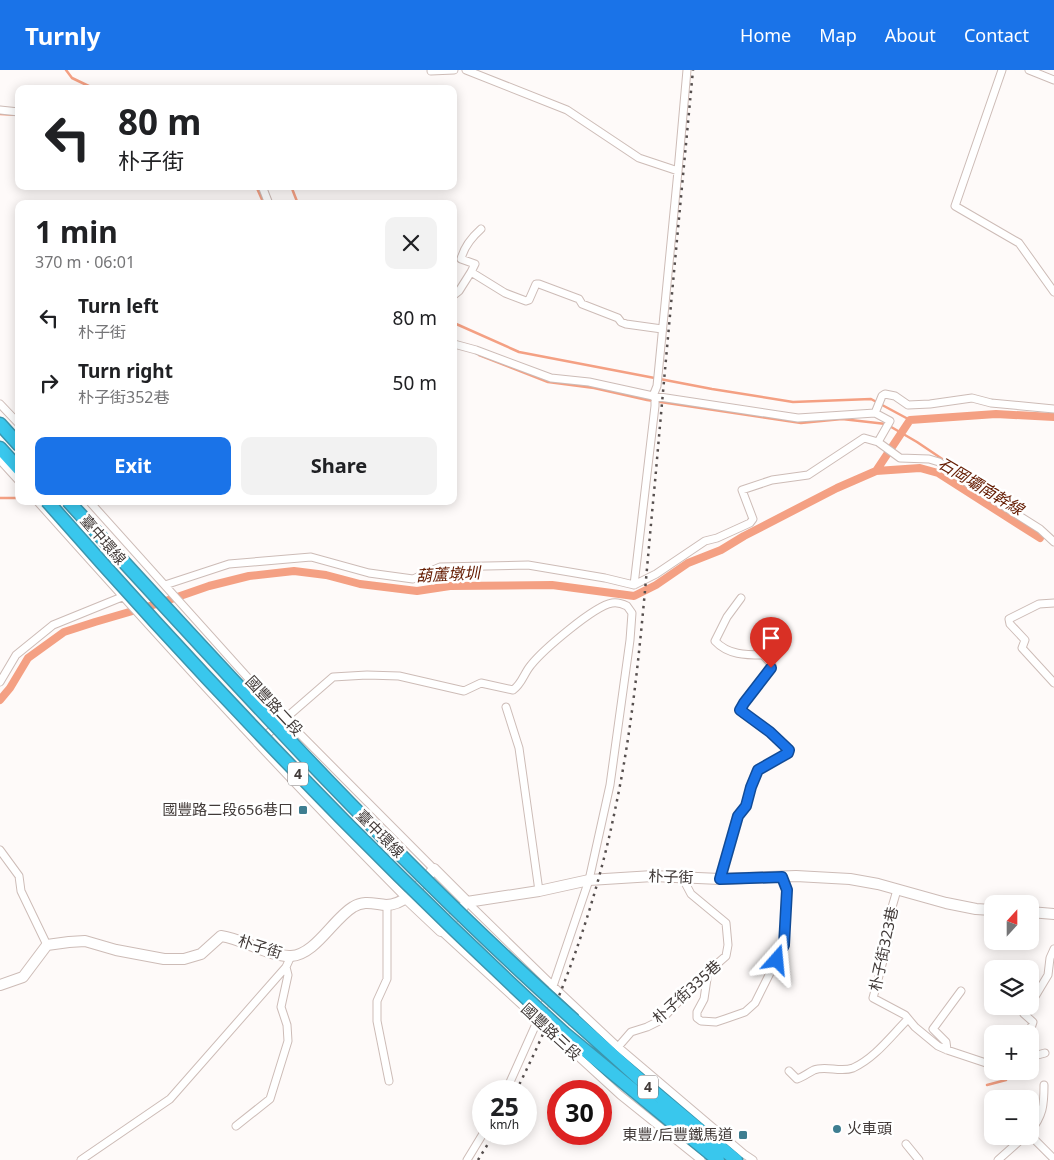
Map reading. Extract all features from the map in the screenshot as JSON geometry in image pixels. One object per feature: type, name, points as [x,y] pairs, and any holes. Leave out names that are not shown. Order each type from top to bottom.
[{"type":"highway","points":[[0,424],[15,441]]},
{"type":"highway","points":[[0,448],[15,465]]},
{"type":"highway","name":"臺中環線","points":[[51,505],[169,638],[276,751],[378,856],[491,966],[564,1033],[672,1124],[721,1156],[737,1160]]},
{"type":"highway","name":"臺中環線","points":[[72,505],[300,753],[446,901],[525,977],[645,1084],[721,1156]]},
{"type":"highway","points":[[672,1124],[713,1160]]},
{"type":"street","points":[[431,71],[454,70]]},
{"type":"street","points":[[466,70],[568,110],[639,158],[678,171]]},
{"type":"street","points":[[634,585],[657,382],[687,70]]},
{"type":"street","points":[[1002,70],[955,206],[1020,243],[1054,292]]},
{"type":"street","points":[[1029,70],[1054,80]]},
{"type":"street","points":[[0,110],[15,112]]},
{"type":"street","points":[[457,292],[475,264],[461,259],[462,254],[473,235],[481,229]]},
{"type":"street","points":[[471,272],[505,294],[526,301],[529,300],[536,284],[539,284],[579,299],[582,304],[618,318],[626,324],[662,329]]},
{"type":"street","points":[[457,345],[551,378],[588,382],[655,400],[798,418],[875,413],[890,421],[878,442]]},
{"type":"street","points":[[875,413],[882,396],[885,394],[891,394],[908,405],[972,398],[991,403],[1054,410]]},
{"type":"street","points":[[0,404],[15,420]]},
{"type":"street","points":[[165,585],[229,564],[311,557],[369,573],[413,578],[440,567],[528,565],[605,578],[634,585],[656,574],[705,541],[717,538],[750,523],[752,519],[742,490],[772,480],[808,474],[864,438],[878,442],[900,458],[929,459],[939,462],[969,484],[1040,529],[1054,542]]},
{"type":"street","points":[[0,460],[15,476]]},
{"type":"street","points":[[41,505],[257,743],[407,899],[434,869]]},
{"type":"street","name":"國豐路二段","points":[[93,505],[285,719],[467,902]]},
{"type":"street","points":[[0,682],[16,655],[53,625],[122,596]]},
{"type":"street","points":[[720,879],[738,816],[746,806],[758,770],[788,753],[789,750],[770,732],[740,710],[772,664],[763,655],[739,655],[715,642],[727,616],[740,598]]},
{"type":"street","points":[[1054,602],[1039,604],[1009,619],[1010,624],[1025,640],[1022,648],[1054,683]]},
{"type":"street","points":[[257,743],[333,677],[398,676],[464,691],[481,683],[513,690],[518,687],[530,666],[552,643],[592,613],[612,603],[627,606],[632,613],[630,640],[611,776],[589,880],[553,986],[511,1080]]},
{"type":"street","points":[[506,707],[519,748],[539,891]]},
{"type":"street","points":[[0,850],[20,876],[20,890],[47,945],[23,977],[0,985]]},
{"type":"street","name":"朴子街","points":[[467,902],[539,891],[589,880],[653,876],[720,879],[782,877],[850,879],[969,908],[984,909]]},
{"type":"street","name":"朴子街335巷","points":[[618,1047],[631,1032],[661,1020],[726,956],[728,945],[726,923],[691,894],[682,877]]},
{"type":"street","points":[[708,972],[704,999],[697,1012],[697,1018],[701,1021],[716,1022],[726,1020],[745,1012],[755,1003],[784,945],[787,890],[782,877]]},
{"type":"street","name":"朴子街323巷","points":[[897,890],[888,921],[888,942],[873,998],[905,1015],[915,1027],[946,1050],[984,1062]]},
{"type":"street","name":"朴子街","points":[[47,945],[85,941],[116,950],[164,959],[184,959],[202,954],[221,936],[268,951],[291,956],[305,953],[352,907],[363,902],[387,905],[407,899]]},
{"type":"street","name":"國豐路三段","points":[[407,899],[620,1095],[701,1160]]},
{"type":"street","points":[[440,931],[467,902],[618,1047],[753,1160]]},
{"type":"street","points":[[387,905],[387,979],[377,1001],[377,1022],[389,1081]]},
{"type":"street","points":[[1039,913],[1054,914]]},
{"type":"street","points":[[1039,990],[1048,975],[1050,958],[1054,949]]},
{"type":"street","points":[[81,1160],[170,1099],[286,967],[291,956]]},
{"type":"street","points":[[236,1126],[270,1099],[288,1041],[287,1025],[281,1007],[288,975],[286,967]]},
{"type":"street","points":[[946,1050],[946,1042],[933,1029],[962,991]]},
{"type":"street","points":[[1025,1015],[1033,1022],[1032,1025]]},
{"type":"street","points":[[789,1071],[797,1079],[808,1075],[814,1070],[852,1068],[868,1059],[908,1019]]},
{"type":"street","points":[[1039,1055],[1045,1053]]},
{"type":"street","points":[[1039,1120],[1044,1100],[1044,1085]]},
{"type":"street","points":[[1039,1143],[1054,1159]]},
{"type":"street","points":[[906,1144],[919,1160]]},
{"type":"street","points":[[467,1160],[476,1145]]},
{"type":"street","points":[[998,1160],[1015,1145]]},
{"type":"waterway","points":[[66,70],[72,78],[87,85]]},
{"type":"waterway","points":[[0,114],[15,115]]},
{"type":"waterway","points":[[258,190],[262,200]]},
{"type":"waterway","points":[[293,190],[296,200]]},
{"type":"waterway","points":[[457,324],[519,352],[712,389],[793,402],[871,399],[910,420]]},
{"type":"waterway","name":"石岡壩南幹線","points":[[479,355],[548,382],[594,388],[647,400],[801,423],[842,419],[886,424],[917,442],[972,479],[974,483]]},
{"type":"waterway","points":[[876,471],[910,420],[996,414],[1054,417]]},
{"type":"waterway","name":"葫蘆墩圳","points":[[0,700],[10,688],[28,658],[64,632],[209,586],[249,576],[294,571],[326,575],[360,584],[417,591],[450,586],[552,585],[634,596],[656,585],[688,563],[721,550],[744,536],[837,488],[876,471],[920,468],[938,473],[1040,538]]},
{"type":"waterway","points":[[0,498],[15,498]]},
{"type":"waterway","points":[[987,1085],[1006,1080]]},
{"type":"railway","points":[[521,1080],[562,989],[587,919],[607,847],[623,770],[640,647],[693,70]]},
{"type":"railway","points":[[478,1160],[487,1145]]},
{"type":"place","name":"國豐路二段656巷口","points":[[303,810]]},
{"type":"place","name":"火車頭","points":[[837,1129]]},
{"type":"place","name":"東豐/后豐鐵馬道","points":[[743,1135]]},
{"type":"route","points":[[771,668],[740,710],[770,732],[789,750],[788,753],[758,770],[746,806],[738,816],[720,879],[782,877],[787,890],[784,945],[777,960]]}]
